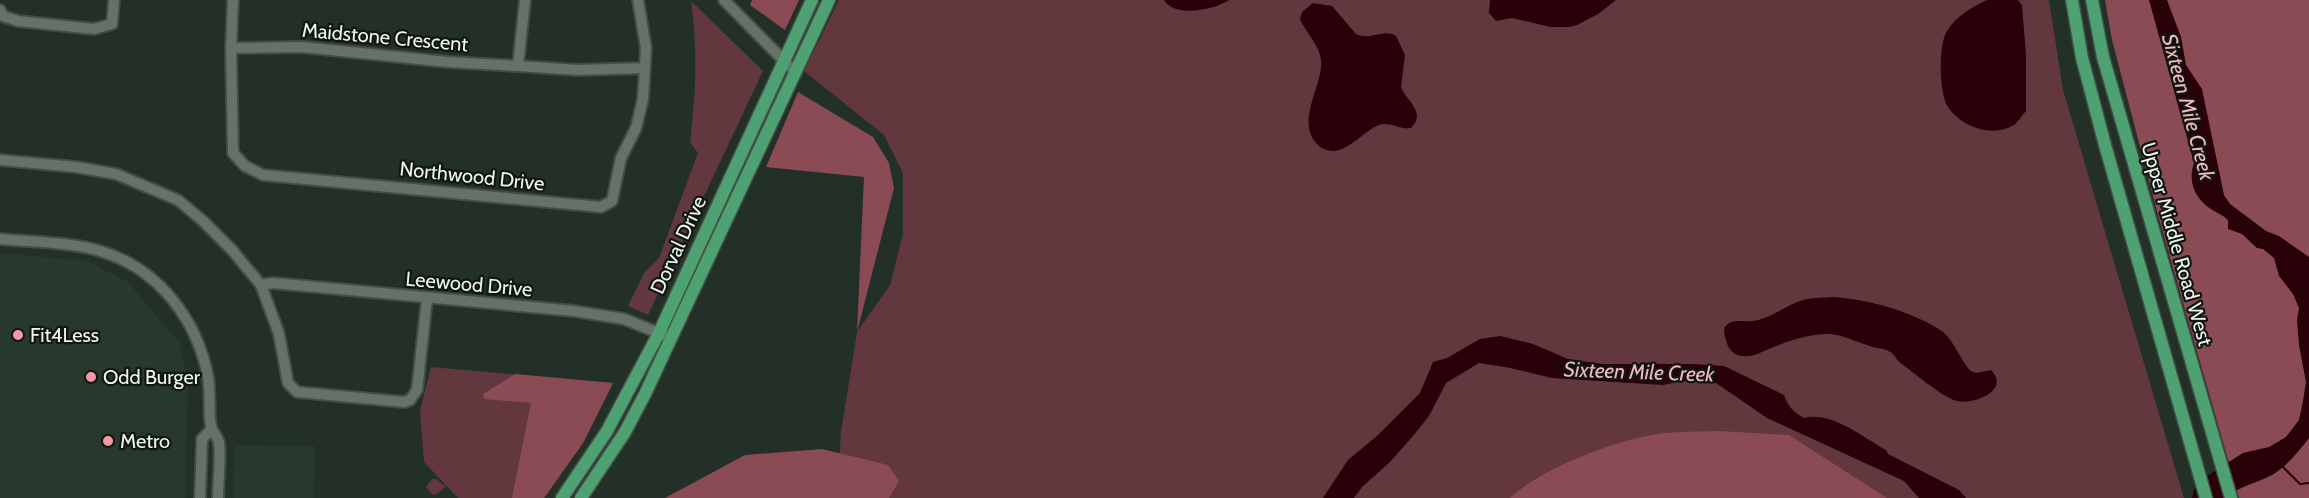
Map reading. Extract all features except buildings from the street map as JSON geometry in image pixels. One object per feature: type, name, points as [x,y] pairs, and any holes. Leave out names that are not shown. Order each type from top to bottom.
[{"type":"main road","name":"Dorval Drive","points":[[562,498],[606,431],[659,333],[812,0]]},
{"type":"main road","name":"Dorval Drive","points":[[581,498],[625,432],[671,339],[829,0]]},
{"type":"main road","points":[[2072,0],[2082,58],[2206,498]]},
{"type":"main road","name":"Upper Middle Road West","points":[[2091,0],[2103,57],[2230,498]]},
{"type":"street","points":[[0,10],[3,16],[18,21],[94,28],[112,24],[114,0]]},
{"type":"street","points":[[231,48],[233,0]]},
{"type":"street","points":[[518,66],[525,0]]},
{"type":"street","name":"Northwood Drive","points":[[231,48],[233,153],[244,166],[262,175],[601,207],[612,201],[621,158],[638,122],[646,48],[638,0]]},
{"type":"street","points":[[724,0],[796,73]]},
{"type":"street","name":"Maidstone Crescent","points":[[231,48],[303,46],[448,62],[578,70],[645,68]]},
{"type":"street","points":[[0,160],[49,164],[116,174],[178,200],[204,220],[261,285],[279,334],[288,384],[297,392],[404,402],[410,400],[417,390],[427,299]]},
{"type":"street","points":[[0,239],[100,250],[144,274],[173,298],[189,323],[204,359],[210,390],[212,429],[219,441],[218,498]]},
{"type":"street","name":"Leewood Drive","points":[[261,285],[273,283],[574,311],[624,319],[671,339]]},
{"type":"street","points":[[200,498],[202,438],[212,429]]},
{"type":"shaded area","points":[[752,0],[799,0],[785,30],[750,5]]},
{"type":"shaded area","points":[[839,0],[2049,0],[2063,90],[2184,498],[1818,498],[1743,479],[1636,498],[837,498],[841,432],[857,332],[890,285],[903,234],[903,173],[884,135],[804,71]]},
{"type":"shaded area","points":[[2105,0],[2309,0],[2309,498],[2239,498],[2158,215],[2112,40]]},
{"type":"shaded area","points":[[691,1],[763,71],[648,315],[628,306],[644,273],[659,258],[698,153],[690,142],[695,72],[695,38]]},
{"type":"shaded area","points":[[798,92],[873,137],[889,163],[894,188],[857,332],[864,177],[766,167]]},
{"type":"shaded area","points":[[0,253],[87,261],[128,282],[179,343],[188,384],[185,498],[0,498]]},
{"type":"shaded area","points":[[431,367],[613,383],[583,443],[544,498],[458,498],[424,462],[420,410]]},
{"type":"shaded area","points":[[515,374],[613,383],[583,443],[544,498],[512,498],[531,403],[484,399],[483,394]]},
{"type":"shaded area","points":[[1719,431],[1789,435],[1887,498],[1510,498],[1541,476],[1560,466],[1621,442],[1666,433]]},
{"type":"shaded area","points":[[234,445],[315,446],[314,498],[233,498]]},
{"type":"shaded area","points":[[822,449],[888,465],[899,481],[889,498],[665,498],[745,455]]},
{"type":"shaded area","points":[[432,479],[436,479],[446,487],[435,495],[426,487]]},
{"type":"water","points":[[1164,0],[1229,0],[1214,7],[1185,11],[1169,6]]},
{"type":"water","points":[[1490,0],[1616,0],[1598,14],[1577,25],[1550,27],[1512,18],[1496,21],[1489,13]]},
{"type":"water","points":[[1987,0],[2018,0],[2022,5],[2026,55],[2026,111],[2014,125],[2006,129],[1987,130],[1961,120],[1948,107],[1941,80],[1942,47],[1947,31],[1960,16]]},
{"type":"water","name":"Sixteen Mile Creek","points":[[2149,0],[2167,0],[2181,37],[2186,65],[2202,89],[2224,195],[2230,204],[2266,231],[2279,236],[2309,257],[2309,438],[2277,471],[2237,490],[2226,498],[2192,498],[2196,483],[2243,453],[2269,447],[2286,437],[2299,420],[2306,382],[2299,345],[2297,320],[2299,308],[2293,294],[2279,276],[2274,258],[2263,249],[2257,248],[2242,234],[2228,229],[2228,220],[2203,203],[2195,191],[2192,178],[2194,163]]},
{"type":"water","points":[[1313,3],[1332,6],[1356,34],[1361,36],[1387,33],[1396,36],[1405,55],[1401,87],[1414,107],[1417,117],[1411,128],[1383,124],[1368,131],[1347,147],[1335,151],[1326,150],[1318,145],[1311,136],[1309,115],[1321,70],[1321,60],[1318,49],[1300,19],[1302,12]]},
{"type":"water","points":[[1833,297],[1861,300],[1890,308],[1932,325],[1947,336],[1970,370],[1977,373],[1991,370],[1996,377],[1997,384],[1994,390],[1972,401],[1957,401],[1928,384],[1898,361],[1888,350],[1837,335],[1819,334],[1799,338],[1751,356],[1735,354],[1728,346],[1724,330],[1730,322],[1763,318],[1806,299]]},
{"type":"water","name":"Sixteen Mile Creek","points":[[1500,336],[1533,344],[1568,359],[1602,364],[1724,366],[1784,395],[1791,408],[1804,418],[1825,418],[1847,427],[1886,450],[1888,454],[1959,490],[1966,498],[1919,498],[1904,481],[1767,418],[1716,383],[1682,381],[1663,385],[1552,378],[1479,363],[1446,383],[1429,416],[1413,436],[1354,498],[1323,498],[1348,460],[1377,436],[1420,393],[1433,362],[1447,358],[1480,339]]},
{"type":"waterway","points":[[2281,465],[2300,484],[2309,483]]},
{"type":"place","name":"Fit4Less","points":[[18,335]]},
{"type":"place","name":"Odd Burger","points":[[91,377]]},
{"type":"place","name":"Metro","points":[[108,441]]}]
